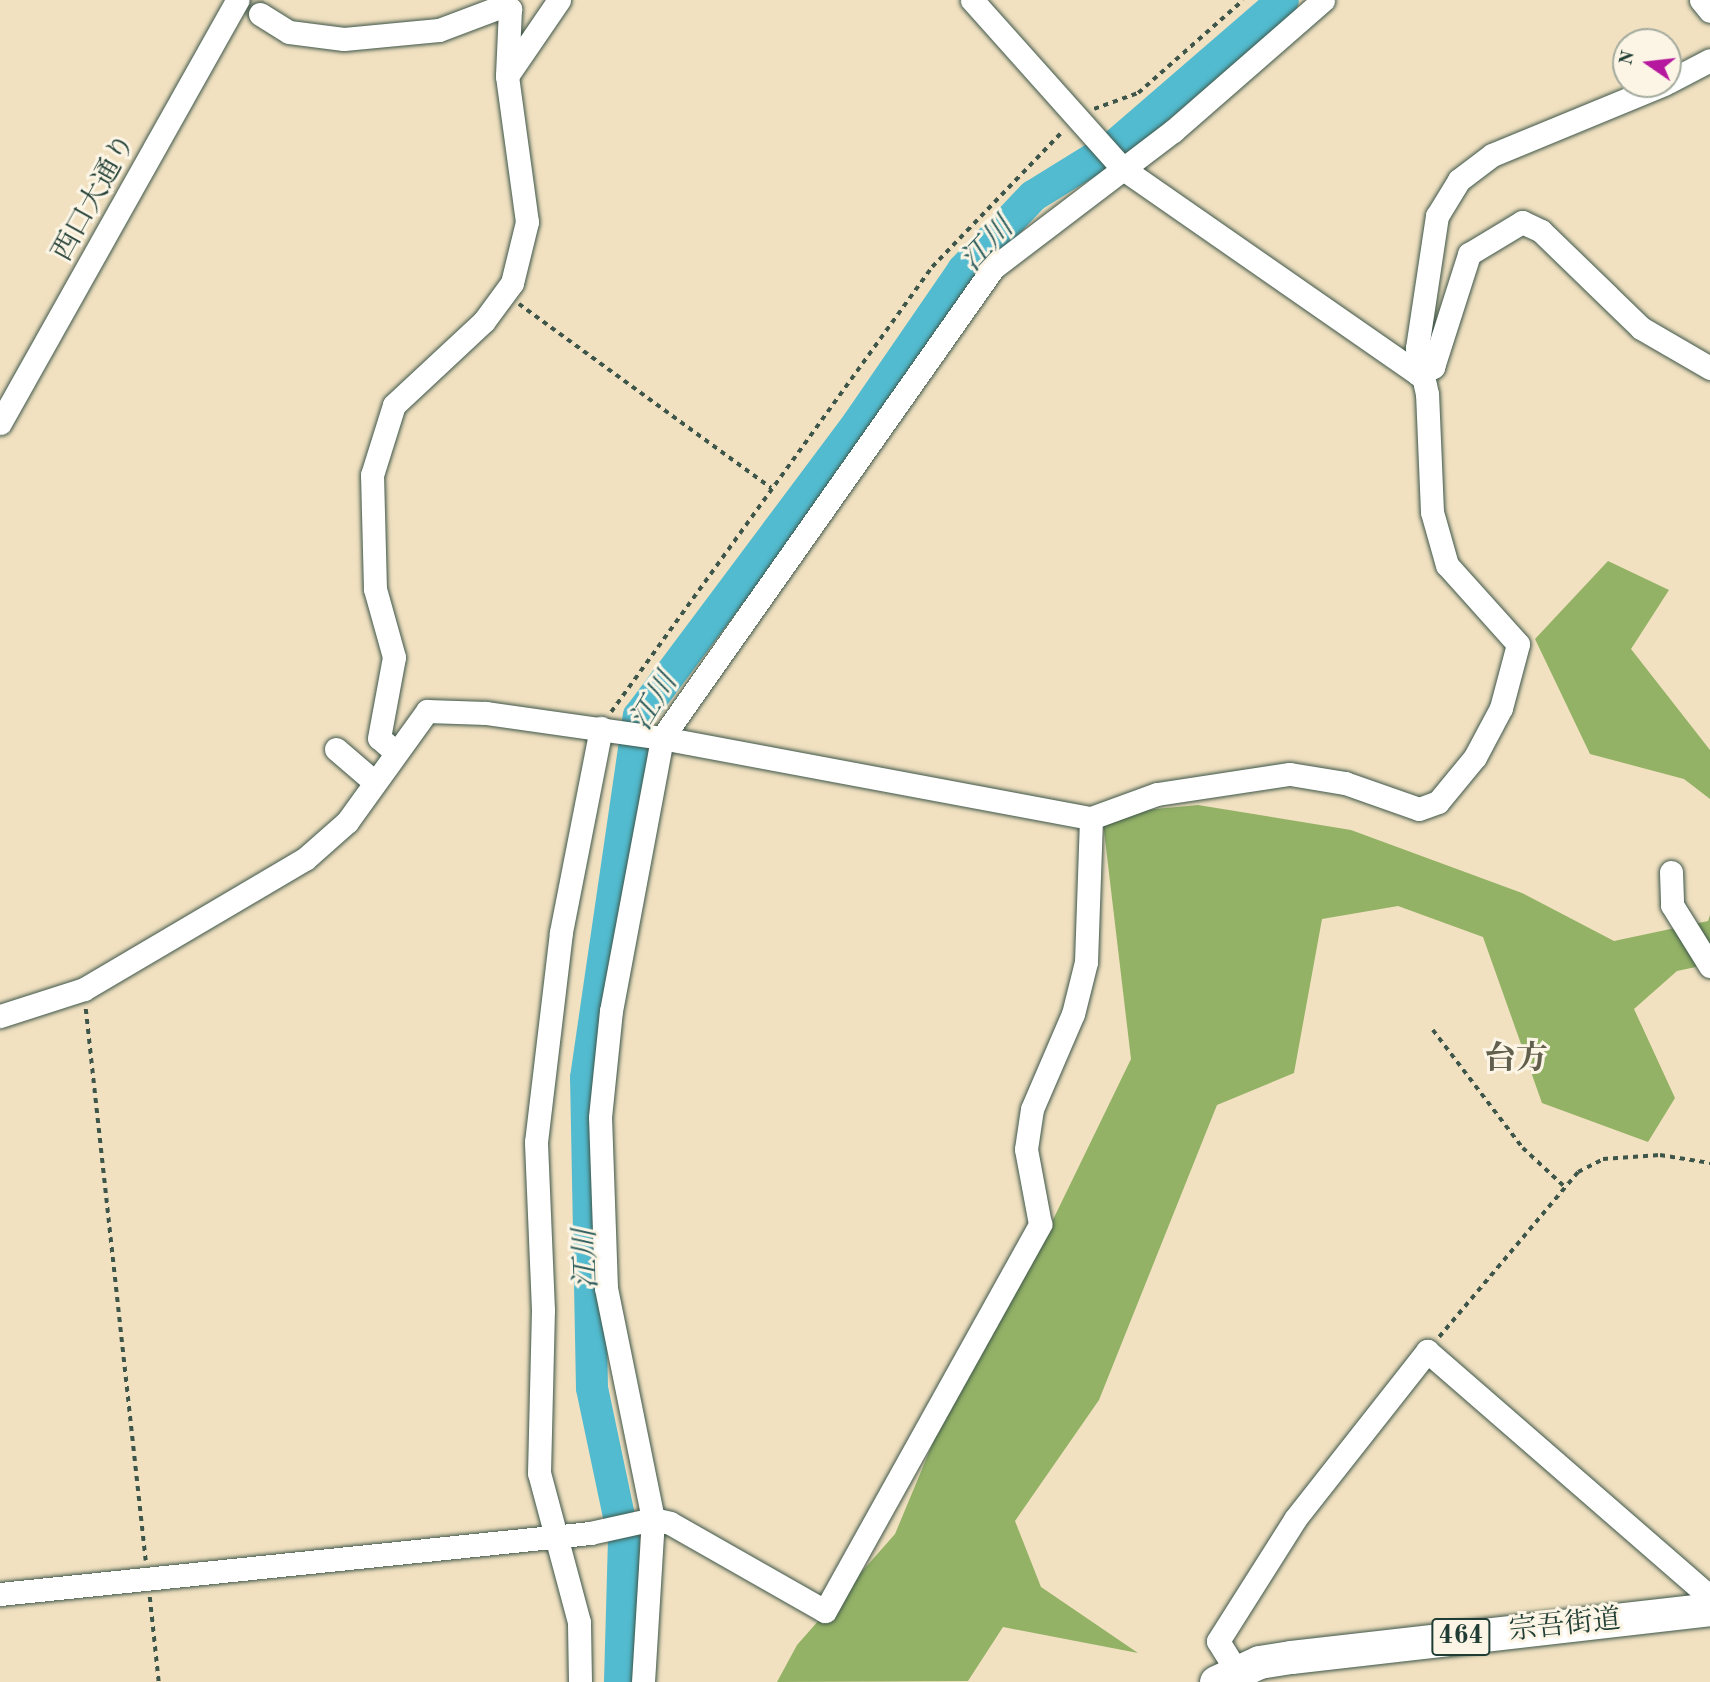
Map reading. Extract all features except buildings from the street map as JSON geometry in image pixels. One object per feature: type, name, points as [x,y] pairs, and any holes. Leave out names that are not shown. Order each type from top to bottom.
[{"type":"highway","name":"宗吾街道","points":[[1226,1676],[1292,1657],[1710,1609]]},
{"type":"street","name":"西口大通り","points":[[0,423],[237,0]]},
{"type":"street","points":[[507,76],[559,0]]},
{"type":"street","points":[[972,0],[1122,168],[1423,375]]},
{"type":"street","points":[[643,1682],[647,1520],[606,1288],[600,1117],[611,1010],[658,738],[993,268],[1122,168],[1323,0]]},
{"type":"street","points":[[1701,0],[1710,11]]},
{"type":"street","points":[[260,14],[289,32],[344,39],[439,30],[503,6],[510,9],[507,76],[527,222],[506,295],[394,405],[372,475],[374,589],[394,657],[379,738],[393,750]]},
{"type":"street","points":[[1682,75],[1710,60]]},
{"type":"street","points":[[0,1016],[83,989],[305,859],[347,822],[393,750],[427,711],[606,729],[1091,818],[1157,794],[1290,774],[1345,783],[1419,809],[1438,802],[1475,757],[1501,708],[1518,644],[1440,553],[1417,335],[1437,216],[1447,194],[1492,155],[1630,98]]},
{"type":"street","points":[[1423,375],[1433,367],[1469,254],[1522,222],[1541,231],[1641,328],[1710,368]]},
{"type":"street","points":[[580,1682],[579,1622],[552,1535],[539,1473],[543,1321],[536,1142],[561,932],[606,729]]},
{"type":"street","points":[[335,749],[372,780]]},
{"type":"street","points":[[0,1594],[590,1533],[647,1520],[670,1523],[825,1611],[1040,1224],[1026,1149],[1032,1109],[1073,1014],[1086,962],[1091,818]]},
{"type":"street","points":[[1671,872],[1672,905],[1710,966]]},
{"type":"street","points":[[1226,1676],[1218,1641],[1295,1519],[1427,1351],[1710,1597]]},
{"type":"path","points":[[606,729],[771,488],[932,267],[1077,116],[1138,93],[1243,0]]},
{"type":"path","points":[[506,295],[771,488]]},
{"type":"path","points":[[83,989],[159,1682]]},
{"type":"path","points":[[1433,1030],[1524,1148],[1565,1187]]},
{"type":"path","points":[[1427,1351],[1565,1187],[1603,1159],[1660,1155],[1710,1163]]},
{"type":"green space","points":[[1608,561],[1669,590],[1631,649],[1710,750],[1710,799],[1684,779],[1590,754],[1535,639]]},
{"type":"green space","points":[[1198,805],[1351,830],[1522,893],[1614,941],[1708,921],[1710,915],[1710,964],[1677,971],[1634,1009],[1675,1098],[1648,1142],[1542,1103],[1483,937],[1398,906],[1322,919],[1294,1073],[1217,1105],[1099,1400],[1015,1521],[1041,1587],[1138,1653],[1003,1627],[968,1681],[777,1682],[797,1645],[895,1534],[955,1390],[1047,1232],[1131,1059],[1102,814]]},
{"type":"waterway","name":"江川","points":[[620,1682],[624,1540],[592,1388],[586,1078],[639,716],[858,423],[963,270],[1033,196],[1114,146],[1283,0]]},
{"type":"tunnel","points":[[249,0],[260,14]]},
{"type":"district","name":"台方","points":[[1516,1060]]}]
